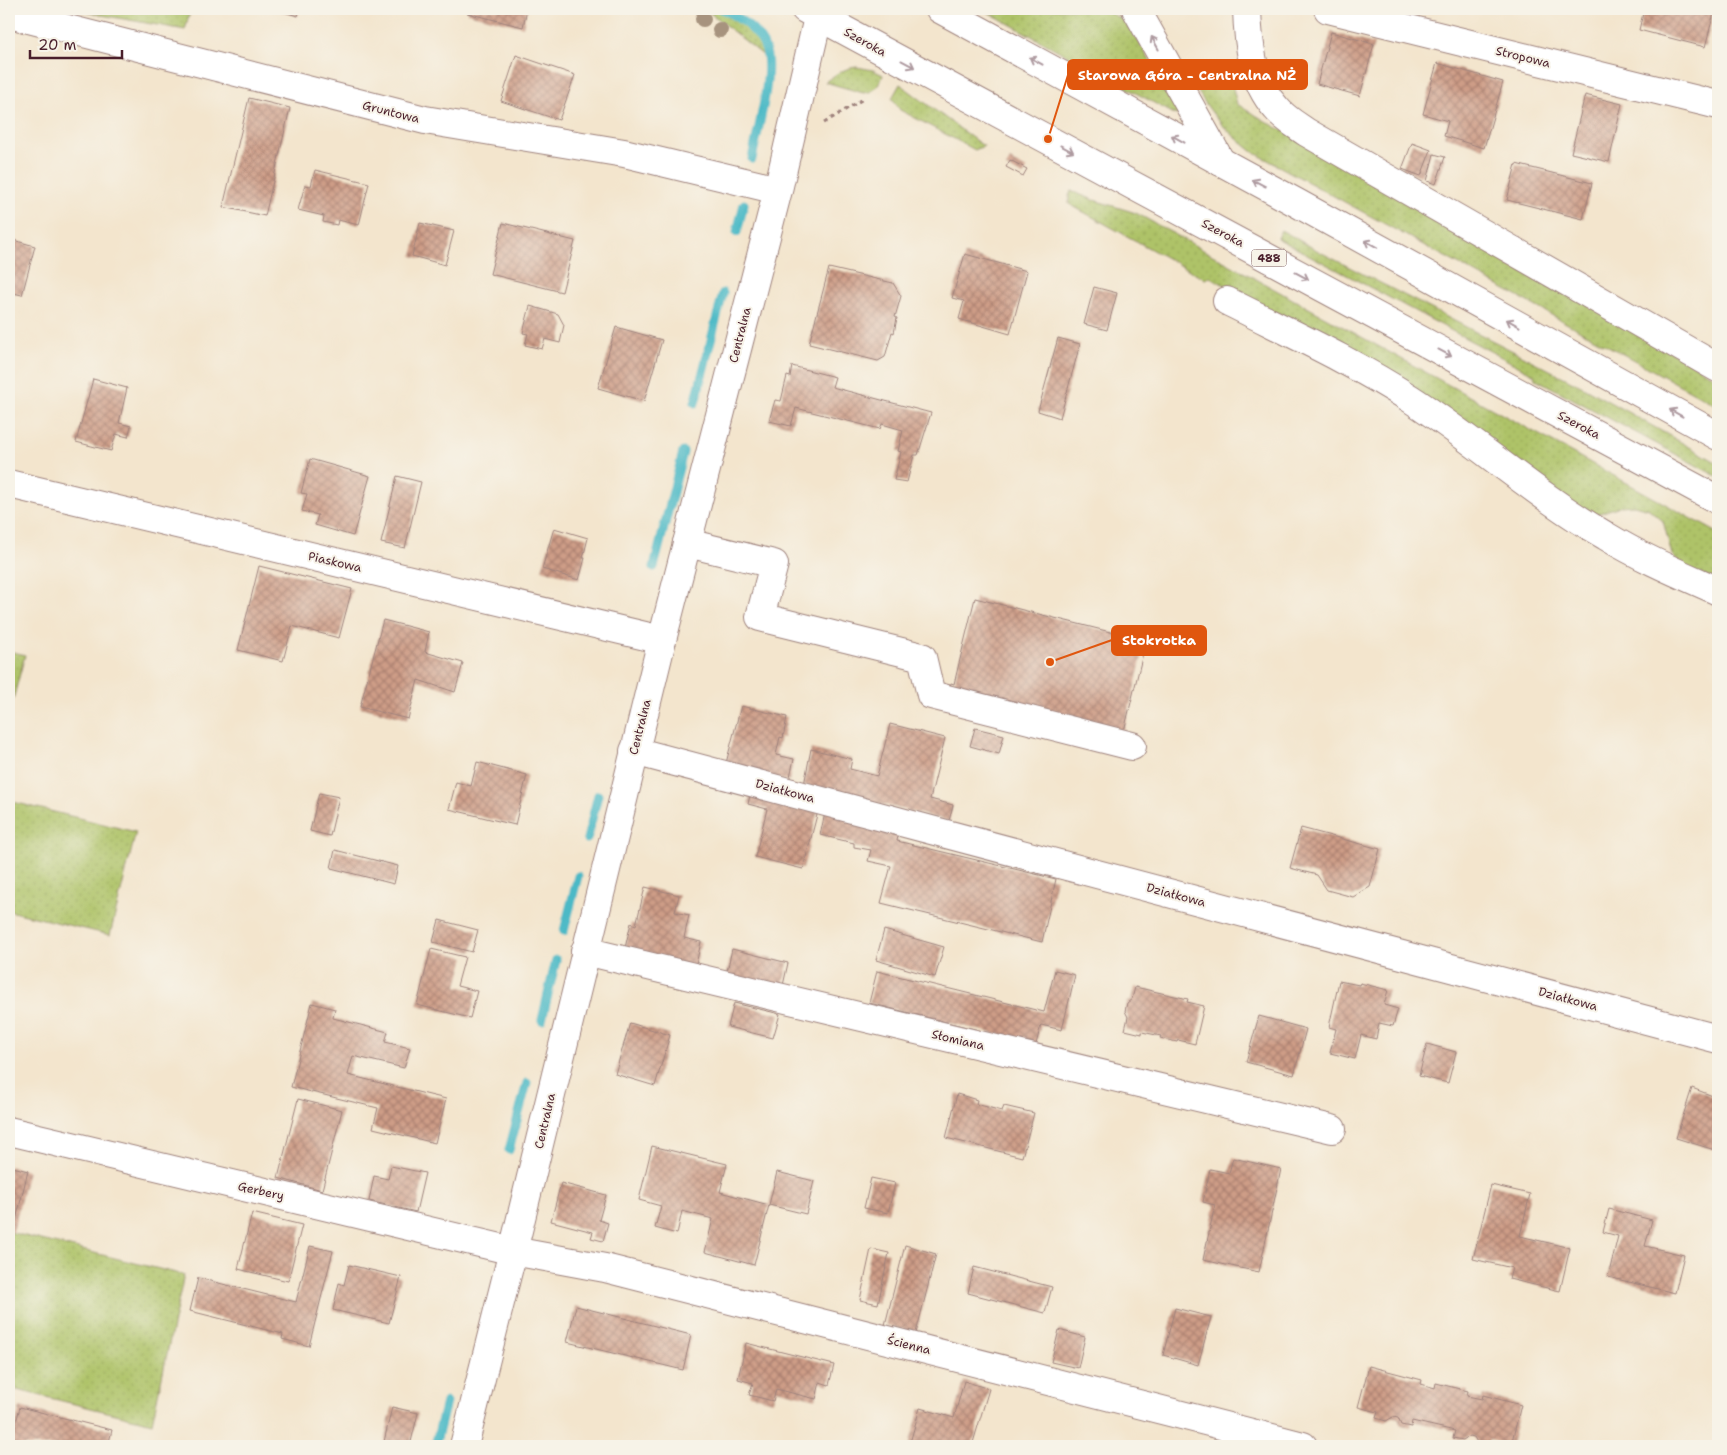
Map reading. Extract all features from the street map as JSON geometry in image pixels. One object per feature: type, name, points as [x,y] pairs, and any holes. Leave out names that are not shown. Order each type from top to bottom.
[{"type":"street","points":[[940,9],[1718,436]]},
{"type":"street","points":[[1136,9],[1221,162]]},
{"type":"street","points":[[1247,9],[1252,58],[1261,83],[1276,108],[1290,121],[1306,132],[1718,368]]},
{"type":"street","name":"Stropowa","points":[[1328,9],[1718,105]]},
{"type":"street","name":"Centralna","points":[[464,1446],[634,751],[778,190],[815,11]]},
{"type":"street","name":"Szeroka","points":[[815,11],[1718,500]]},
{"type":"street","name":"Gruntowa","points":[[9,14],[425,120],[624,153],[778,190]]},
{"type":"street","points":[[1227,301],[1376,377],[1443,421],[1569,513],[1605,536],[1642,556],[1718,590]]},
{"type":"street","name":"Piaskowa","points":[[9,484],[662,640]]},
{"type":"street","points":[[687,543],[774,564],[760,617],[922,657],[931,695],[1132,746]]},
{"type":"street","name":"Działkowa","points":[[634,751],[1718,1039]]},
{"type":"street","name":"Słomiana","points":[[585,951],[1332,1129]]},
{"type":"street","name":"Gerbery","points":[[9,1131],[513,1251]]},
{"type":"street","name":"Ścienna","points":[[513,1251],[605,1268],[1303,1446]]},
{"type":"path","points":[[816,127],[863,99]]},
{"type":"green space","points":[[717,8],[735,16],[754,34],[764,56],[710,13],[693,9]]},
{"type":"green space","points":[[68,9],[191,9],[185,30]]},
{"type":"green space","points":[[982,9],[1102,9],[1126,21],[1181,112],[1176,115]]},
{"type":"green space","points":[[1240,64],[1241,67],[1233,88],[1237,104],[1718,379],[1718,406],[1253,152],[1234,137],[1220,122],[1194,85]]},
{"type":"green space","points":[[857,67],[873,70],[883,75],[878,85],[871,92],[863,93],[825,82],[844,70]]},
{"type":"green space","points":[[900,84],[984,146],[975,150],[900,110],[892,98]]},
{"type":"green space","points":[[1071,191],[1136,213],[1718,533],[1718,581],[1681,566],[1672,555],[1663,521],[1649,509],[1634,505],[1620,506],[1597,514],[1579,509],[1356,357],[1210,277],[1205,279],[1069,204]]},
{"type":"green space","points":[[1281,230],[1583,387],[1718,463],[1718,477],[1534,378],[1535,375],[1277,238]]},
{"type":"green space","points":[[9,651],[25,655],[9,715]]},
{"type":"green space","points":[[9,801],[136,832],[110,935],[9,911]]},
{"type":"green space","points":[[9,1232],[184,1275],[152,1423],[9,1388]]},
{"type":"building","points":[[272,9],[300,9],[298,16]]},
{"type":"building","points":[[468,9],[527,9],[523,27],[467,13]]},
{"type":"building","points":[[1644,9],[1715,9],[1705,47],[1639,30]]},
{"type":"building","points":[[1331,32],[1374,44],[1360,96],[1317,84]]},
{"type":"building","points":[[516,55],[575,75],[559,120],[501,101]]},
{"type":"building","points":[[1437,63],[1503,82],[1484,148],[1444,136],[1448,121],[1423,114]]},
{"type":"building","points":[[1585,95],[1622,104],[1609,162],[1571,153]]},
{"type":"building","points":[[249,98],[290,108],[265,216],[223,207]]},
{"type":"building","points":[[1412,143],[1431,150],[1421,176],[1402,169]]},
{"type":"building","points":[[1434,154],[1445,157],[1436,184],[1427,181]]},
{"type":"building","points":[[1010,160],[1027,169],[1023,176],[1006,167]]},
{"type":"building","points":[[1516,164],[1592,183],[1583,219],[1507,200]]},
{"type":"building","points":[[315,170],[369,183],[359,225],[338,220],[337,225],[323,222],[324,216],[298,210],[305,185],[311,186]]},
{"type":"building","points":[[420,223],[454,231],[445,265],[412,256]]},
{"type":"building","points":[[503,223],[575,241],[562,292],[490,274]]},
{"type":"building","points":[[9,239],[35,246],[22,295],[9,292]]},
{"type":"building","points":[[965,254],[1027,271],[1010,334],[959,319],[964,301],[952,298]]},
{"type":"building","points":[[829,268],[893,283],[901,296],[895,317],[897,318],[894,333],[892,332],[885,357],[878,361],[809,344]]},
{"type":"building","points":[[1094,287],[1117,293],[1107,330],[1084,324]]},
{"type":"building","points":[[530,306],[558,314],[564,325],[560,343],[545,339],[542,349],[525,345],[528,334],[523,333]]},
{"type":"building","points":[[616,327],[662,340],[644,401],[598,388]]},
{"type":"building","points":[[1058,338],[1080,344],[1060,418],[1038,411]]},
{"type":"building","points":[[792,366],[835,377],[832,387],[931,413],[918,455],[914,455],[907,482],[894,480],[901,452],[898,451],[903,430],[882,424],[880,429],[796,408],[791,426],[769,421],[775,400],[781,401],[787,376],[790,377]]},
{"type":"building","points":[[93,379],[127,388],[119,423],[131,426],[128,437],[116,434],[111,451],[76,442]]},
{"type":"building","points":[[310,459],[370,476],[353,536],[315,525],[318,515],[302,511],[307,494],[301,493]]},
{"type":"building","points":[[397,476],[421,482],[405,548],[381,543]]},
{"type":"building","points":[[554,528],[588,538],[579,580],[542,569]]},
{"type":"building","points":[[259,566],[352,589],[339,638],[292,626],[283,661],[238,650]]},
{"type":"building","points":[[975,598],[1146,641],[1124,731],[950,687],[951,683],[954,684]]},
{"type":"building","points":[[383,620],[429,632],[425,652],[463,663],[455,692],[418,680],[408,719],[360,707]]},
{"type":"building","points":[[741,706],[787,717],[783,738],[780,737],[776,755],[794,759],[789,781],[725,767]]},
{"type":"building","points":[[890,724],[945,738],[930,799],[953,805],[949,821],[804,785],[811,749],[852,759],[850,769],[877,776]]},
{"type":"building","points":[[975,728],[1004,735],[999,754],[970,746]]},
{"type":"building","points":[[477,762],[527,775],[515,825],[449,809],[456,782],[471,786]]},
{"type":"building","points":[[751,791],[819,807],[803,869],[755,857],[767,809],[748,804]]},
{"type":"building","points":[[319,793],[339,797],[330,836],[310,831]]},
{"type":"building","points":[[826,809],[900,827],[897,841],[1056,879],[1042,942],[881,903],[891,866],[868,861],[871,850],[854,847],[854,843],[820,835]]},
{"type":"building","points":[[1301,828],[1380,849],[1370,887],[1353,897],[1327,890],[1317,875],[1290,868]]},
{"type":"building","points":[[335,850],[398,866],[394,884],[331,868]]},
{"type":"building","points":[[645,887],[679,895],[675,912],[689,915],[684,938],[701,942],[695,969],[624,952],[631,923],[636,925]]},
{"type":"building","points":[[439,920],[478,930],[472,952],[433,942]]},
{"type":"building","points":[[884,930],[944,947],[935,977],[876,960]]},
{"type":"building","points":[[431,949],[465,957],[457,986],[477,991],[470,1018],[417,1005]]},
{"type":"building","points":[[732,949],[788,963],[782,990],[726,976]]},
{"type":"building","points":[[1055,970],[1075,975],[1062,1030],[1041,1025],[1036,1044],[869,1003],[877,971],[1044,1012]]},
{"type":"building","points":[[1339,981],[1359,985],[1360,983],[1388,990],[1384,1005],[1398,1009],[1393,1026],[1379,1023],[1376,1039],[1361,1035],[1355,1059],[1330,1053],[1336,1029],[1329,1027]]},
{"type":"building","points":[[1135,987],[1188,999],[1187,1002],[1204,1006],[1195,1044],[1178,1040],[1177,1042],[1160,1038],[1161,1036],[1125,1030],[1128,1017],[1125,1011],[1127,1003],[1132,999]]},
{"type":"building","points":[[312,1003],[335,1009],[333,1018],[388,1032],[385,1042],[410,1048],[404,1068],[353,1056],[348,1075],[446,1099],[435,1143],[373,1128],[378,1108],[291,1087]]},
{"type":"building","points":[[734,1003],[780,1014],[773,1038],[728,1027]]},
{"type":"building","points":[[1259,1016],[1306,1029],[1294,1075],[1246,1062]]},
{"type":"building","points":[[630,1023],[670,1035],[655,1086],[615,1074]]},
{"type":"building","points":[[1427,1044],[1456,1052],[1448,1083],[1419,1076]]},
{"type":"building","points":[[1692,1088],[1718,1098],[1718,1151],[1676,1138]]},
{"type":"building","points":[[957,1094],[977,1100],[976,1104],[1002,1111],[1004,1106],[1034,1113],[1022,1157],[946,1138]]},
{"type":"building","points":[[298,1099],[342,1110],[322,1190],[278,1178]]},
{"type":"building","points":[[652,1146],[727,1164],[720,1192],[769,1205],[754,1265],[705,1252],[713,1219],[682,1211],[677,1234],[655,1228],[661,1206],[639,1200]]},
{"type":"building","points":[[1233,1158],[1281,1169],[1259,1272],[1203,1260],[1215,1205],[1203,1202],[1210,1169],[1229,1173]]},
{"type":"building","points":[[9,1166],[28,1171],[13,1232],[9,1231]]},
{"type":"building","points":[[391,1166],[425,1173],[416,1212],[369,1201],[374,1176],[388,1179]]},
{"type":"building","points":[[777,1172],[814,1181],[806,1214],[769,1205]]},
{"type":"building","points":[[871,1178],[895,1183],[888,1213],[864,1208]]},
{"type":"building","points":[[561,1183],[606,1195],[599,1220],[608,1223],[603,1241],[591,1238],[593,1232],[551,1221]]},
{"type":"building","points":[[1491,1185],[1530,1194],[1520,1236],[1570,1248],[1560,1291],[1509,1279],[1512,1268],[1473,1259]]},
{"type":"building","points":[[1609,1209],[1652,1220],[1645,1246],[1684,1255],[1675,1293],[1608,1277],[1618,1236],[1603,1232]]},
{"type":"building","points":[[252,1213],[302,1225],[288,1281],[238,1269]]},
{"type":"building","points":[[905,1245],[936,1254],[916,1333],[885,1325]]},
{"type":"building","points":[[310,1246],[333,1251],[309,1346],[282,1339],[283,1334],[190,1311],[198,1278],[296,1302]]},
{"type":"building","points":[[871,1249],[889,1253],[878,1304],[860,1300]]},
{"type":"building","points":[[349,1265],[401,1277],[389,1323],[333,1310],[339,1283],[344,1285]]},
{"type":"building","points":[[974,1267],[1052,1287],[1045,1313],[968,1293]]},
{"type":"building","points":[[576,1306],[691,1335],[683,1370],[567,1342]]},
{"type":"building","points":[[1175,1308],[1211,1317],[1198,1365],[1163,1355]]},
{"type":"building","points":[[1059,1330],[1085,1337],[1078,1368],[1051,1362]]},
{"type":"building","points":[[746,1343],[834,1365],[829,1385],[820,1382],[816,1399],[776,1389],[773,1401],[749,1395],[753,1383],[738,1379]]},
{"type":"building","points":[[1369,1366],[1422,1380],[1421,1384],[1435,1388],[1436,1383],[1468,1391],[1467,1396],[1482,1399],[1483,1395],[1521,1405],[1511,1445],[1489,1440],[1487,1446],[1478,1444],[1474,1437],[1469,1436],[1463,1440],[1453,1438],[1455,1431],[1412,1421],[1411,1427],[1401,1425],[1398,1418],[1393,1417],[1386,1421],[1376,1418],[1378,1412],[1358,1407]]},
{"type":"building","points":[[964,1381],[989,1389],[972,1446],[909,1446],[920,1408],[954,1418]]},
{"type":"building","points":[[20,1407],[112,1430],[108,1446],[10,1446]]},
{"type":"building","points":[[392,1407],[418,1413],[410,1446],[383,1446]]},
{"type":"waterway","points":[[722,9],[749,26],[759,37],[766,51],[768,62],[766,89],[752,159]]},
{"type":"waterway","points":[[737,232],[744,204]]},
{"type":"waterway","points":[[695,403],[723,293]]},
{"type":"waterway","points":[[654,567],[683,452]]},
{"type":"waterway","points":[[587,839],[598,795]]},
{"type":"waterway","points":[[564,931],[578,876]]},
{"type":"waterway","points":[[542,1020],[556,960]]},
{"type":"waterway","points":[[509,1150],[527,1083]]},
{"type":"waterway","points":[[435,1446],[446,1402]]},
{"type":"place","name":"Starowa Góra - Centralna NŻ","points":[[1048,139]]},
{"type":"place","name":"Stokrotka","points":[[1050,662]]}]
